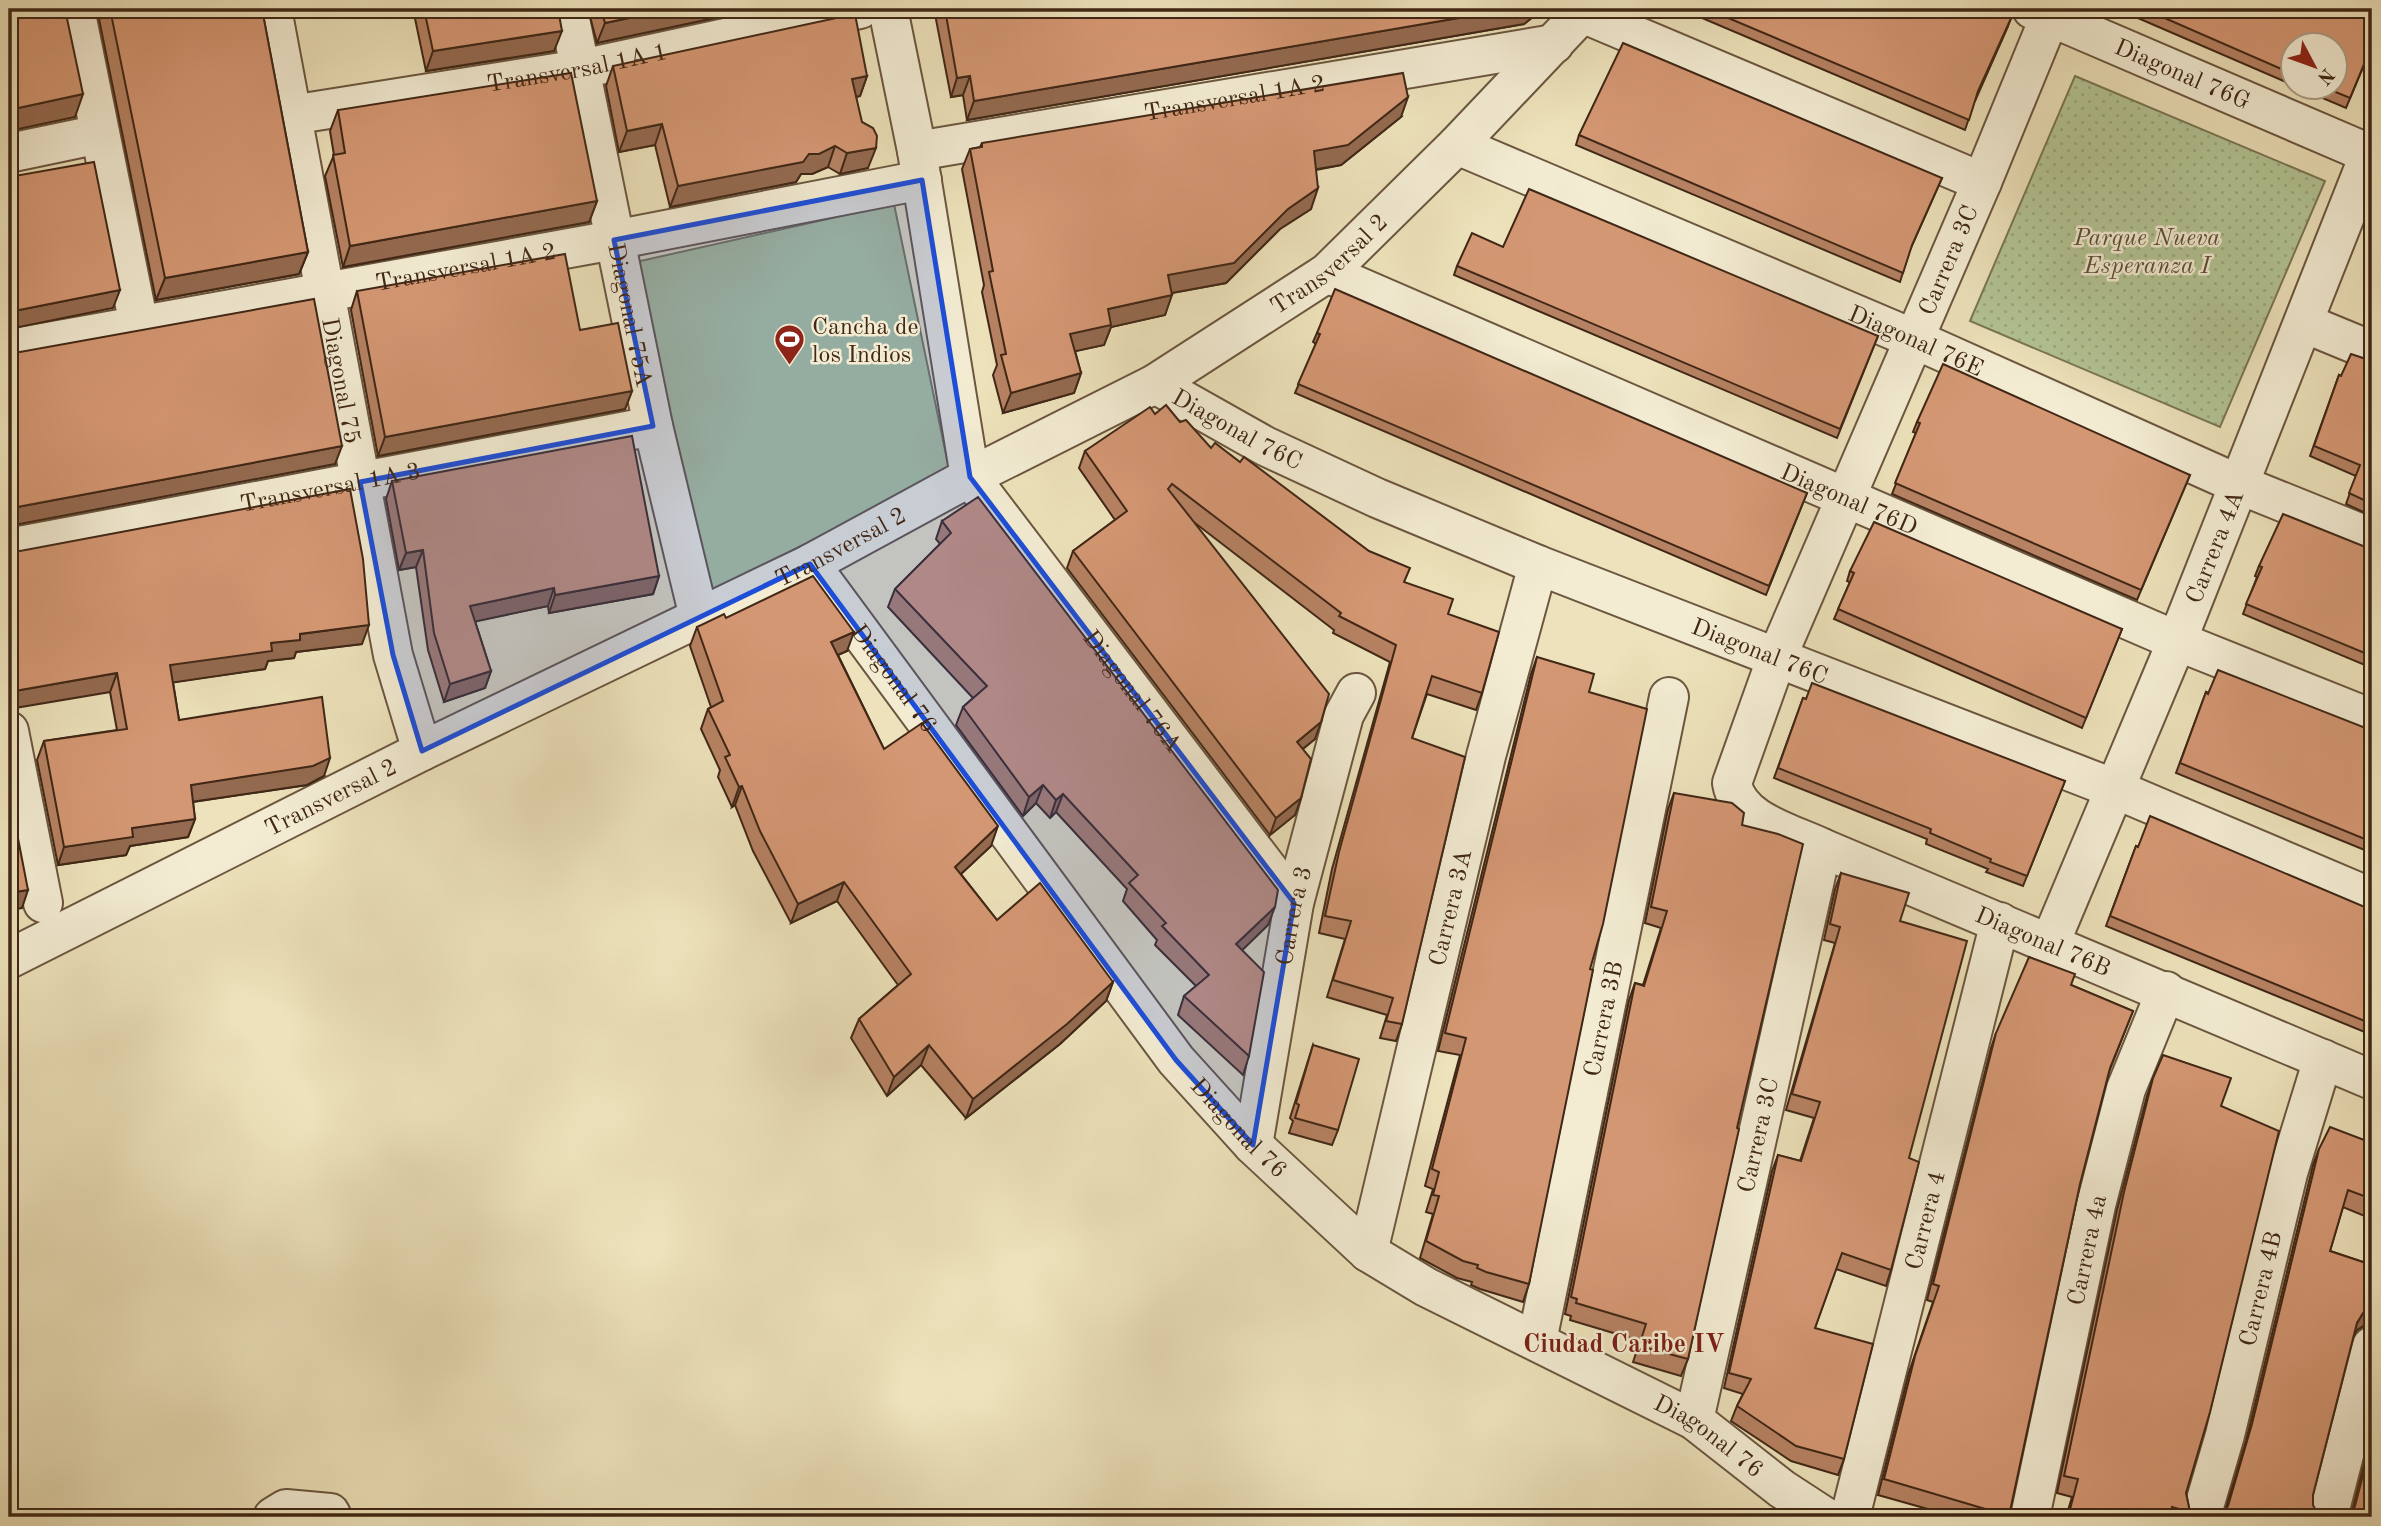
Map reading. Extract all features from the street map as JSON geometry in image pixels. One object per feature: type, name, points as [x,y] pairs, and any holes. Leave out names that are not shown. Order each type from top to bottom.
[{"type":"street","points":[[75,9],[139,325]]},
{"type":"street","name":"Diagonal 75","points":[[272,9],[393,655],[422,751]]},
{"type":"street","name":"Diagonal 75A","points":[[568,9],[653,426],[698,617]]},
{"type":"street","name":"Transversal 1A 1","points":[[291,115],[580,69],[860,9]]},
{"type":"street","points":[[888,9],[919,166],[970,477]]},
{"type":"street","points":[[1584,11],[1982,182]]},
{"type":"street","name":"Transversal 2","points":[[9,959],[422,751],[810,564],[970,477],[1155,384],[1327,273],[1457,145],[1584,11]]},
{"type":"street","name":"Carrera 3C","points":[[1732,783],[1777,657],[1848,498],[1982,182],[2045,11]]},
{"type":"street","name":"Diagonal 76G","points":[[2045,11],[2371,152]]},
{"type":"street","name":"Transversal 1A 2","points":[[9,349],[326,289],[614,240],[919,166],[1554,44]]},
{"type":"street","points":[[9,153],[100,134]]},
{"type":"street","name":"Diagonal 76E","points":[[1457,145],[1914,339],[2238,484],[2372,538]]},
{"type":"street","name":"Carrera 4A","points":[[2050,943],[2177,641],[2371,152]]},
{"type":"street","name":"Diagonal 76D","points":[[1327,273],[2177,641],[2372,719]]},
{"type":"street","points":[[2304,323],[2372,351]]},
{"type":"street","name":"Diagonal 76C","points":[[1155,384],[1265,446],[1377,498],[1538,565],[2115,789],[2372,898]]},
{"type":"street","name":"Transversal 1A 3","points":[[9,548],[653,426]]},
{"type":"street","name":"Diagonal 76A","points":[[970,477],[1294,903]]},
{"type":"street","name":"Diagonal 76","points":[[810,564],[1176,1060],[1253,1145],[1368,1252],[1426,1287],[1695,1420],[1830,1517]]},
{"type":"street","name":"Carrera 3A","points":[[1368,1252],[1486,756],[1538,565]]},
{"type":"street","name":"Carrera 3","points":[[1253,1145],[1294,903],[1344,715],[1356,693]]},
{"type":"street","name":"Carrera 3B","points":[[1537,1341],[1669,698]]},
{"type":"street","points":[[9,732],[43,903]]},
{"type":"street","name":"Diagonal 76B","points":[[1732,783],[1734,797],[1752,815],[1822,848],[2372,1080]]},
{"type":"street","name":"Carrera 3C","points":[[1695,1420],[1822,848]]},
{"type":"street","name":"Carrera 4","points":[[1830,1517],[2000,922]]},
{"type":"street","name":"Carrera 4a","points":[[2030,1517],[2096,1205],[2123,1102],[2166,991]]},
{"type":"street","name":"Carrera 4B","points":[[2201,1517],[2225,1435],[2288,1173],[2323,1059]]},
{"type":"street","points":[[2328,1517],[2372,1346]]},
{"type":"street","points":[[273,1517],[286,1509],[330,1513],[332,1517]]},
{"type":"highlighted area","points":[[922,180],[970,477],[1294,903],[1253,1145],[1176,1060],[810,564],[422,751],[393,655],[360,482],[653,426],[614,240]]},
{"type":"green space","name":"Parque Nueva Esperanza I","points":[[2075,76],[2325,181],[2220,427],[1970,321]]},
{"type":"green space","name":"Cancha de los Indios","points":[[894,204],[949,469],[703,597],[627,264]]},
{"type":"building","points":[[9,9],[65,9],[83,94],[9,110]]},
{"type":"building","points":[[110,9],[262,9],[308,252],[165,278]]},
{"type":"building","points":[[424,9],[558,9],[562,31],[433,51]]},
{"type":"building","points":[[601,9],[672,9],[605,23]]},
{"type":"building","points":[[945,9],[1511,9],[974,101],[970,76],[957,78]]},
{"type":"building","points":[[1707,9],[1996,9],[2012,16],[1978,91],[1969,120]]},
{"type":"building","points":[[2144,9],[2372,9],[2372,45],[2350,98],[2350,32],[2280,32],[2280,68]]},
{"type":"building","points":[[855,14],[867,76],[852,79],[862,122],[873,128],[877,136],[876,148],[847,153],[835,146],[819,154],[809,154],[803,162],[678,186],[662,124],[627,131],[613,66]]},
{"type":"building","points":[[1623,43],[1942,178],[1912,245],[1903,273],[1579,135]]},
{"type":"building","points":[[571,73],[597,201],[350,246],[333,155],[345,153],[338,110]]},
{"type":"building","points":[[1403,73],[1408,97],[1348,145],[1314,151],[1318,188],[1288,209],[1234,263],[1168,275],[1172,295],[1108,309],[1111,325],[1070,334],[1081,373],[1011,393],[1001,355],[1006,354],[989,272],[993,271],[970,149],[982,147],[982,143]]},
{"type":"building","points":[[94,162],[120,290],[9,312],[9,177]]},
{"type":"building","points":[[1529,189],[1878,336],[1840,429],[1457,266],[1472,233],[1503,247]]},
{"type":"building","points":[[565,254],[580,330],[618,323],[632,391],[385,437],[357,291]]},
{"type":"building","points":[[1335,289],[1807,493],[1769,586],[1298,384],[1320,334],[1317,333]]},
{"type":"building","points":[[314,299],[342,446],[9,510],[9,351],[20,352]]},
{"type":"building","points":[[2351,354],[2372,361],[2372,504],[2349,493],[2360,465],[2314,446],[2339,375],[2341,376]]},
{"type":"building","points":[[1943,364],[2190,475],[2141,590],[1895,483],[1920,423],[1917,422]]},
{"type":"building","points":[[1166,405],[1180,422],[1186,420],[1211,448],[1215,443],[1240,462],[1244,457],[1369,551],[1410,568],[1404,582],[1453,599],[1448,614],[1499,632],[1482,693],[1432,676],[1412,738],[1465,757],[1402,1024],[1386,1021],[1393,998],[1333,980],[1351,921],[1325,916],[1339,852],[1396,645],[1339,616],[1341,613],[1172,484],[1168,489],[1329,694],[1321,722],[1297,742],[1311,759],[1301,798],[1276,818],[1073,551],[1127,511],[1085,451],[1150,407],[1155,414]]},
{"type":"building","points":[[632,436],[659,576],[555,595],[554,588],[470,606],[491,671],[450,684],[434,633],[423,550],[406,553],[392,481]]},
{"type":"building","points":[[350,489],[363,559],[369,625],[300,634],[300,640],[271,643],[272,651],[170,665],[179,720],[322,697],[330,758],[313,766],[191,785],[195,819],[132,828],[133,837],[64,847],[44,741],[127,729],[117,673],[9,692],[9,550],[20,551]]},
{"type":"building","points":[[978,497],[1278,890],[1275,907],[1236,944],[1264,972],[1249,1056],[1184,996],[1209,975],[1162,926],[1166,923],[1129,883],[1138,875],[1063,794],[1056,800],[1043,785],[1029,797],[963,707],[987,686],[895,589],[951,533],[942,521]]},
{"type":"building","points":[[2283,514],[2372,549],[2372,656],[2246,604],[2262,567],[2259,566]]},
{"type":"building","points":[[1874,522],[2122,629],[2086,718],[1838,609],[1854,573],[1850,571]]},
{"type":"building","points":[[813,576],[854,632],[831,642],[884,749],[922,723],[998,826],[955,867],[997,920],[1040,883],[1113,982],[1067,1024],[973,1099],[929,1045],[894,1077],[859,1019],[911,974],[844,882],[798,904],[760,831],[742,786],[739,787],[725,757],[730,755],[708,709],[723,701],[697,627],[724,614],[726,618]]},
{"type":"building","points":[[1537,657],[1594,674],[1589,692],[1647,709],[1603,924],[1590,969],[1593,970],[1529,1284],[1486,1272],[1477,1268],[1478,1265],[1463,1261],[1426,1241],[1439,1196],[1433,1195],[1439,1172],[1432,1169],[1466,1038],[1445,1033]]},
{"type":"building","points":[[2218,670],[2372,729],[2372,842],[2180,763],[2206,692],[2208,694]]},
{"type":"building","points":[[1812,683],[2065,781],[2027,876],[1990,862],[1991,859],[1930,833],[1931,829],[1778,768],[1803,698],[1806,699]]},
{"type":"building","points":[[9,792],[28,890],[9,893]]},
{"type":"building","points":[[1674,793],[1732,803],[1744,813],[1742,825],[1778,834],[1803,844],[1737,1128],[1739,1129],[1688,1359],[1639,1346],[1646,1324],[1576,1303],[1577,1299],[1571,1297],[1635,983],[1644,986],[1667,911],[1651,907]]},
{"type":"building","points":[[2150,816],[2372,908],[2372,1024],[2110,916]]},
{"type":"building","points":[[1841,873],[1909,893],[1900,921],[1967,941],[1909,1158],[1919,1162],[1891,1270],[1842,1253],[1815,1328],[1873,1344],[1844,1459],[1796,1446],[1737,1406],[1751,1379],[1729,1373],[1778,1155],[1801,1161],[1820,1102],[1792,1094],[1840,927],[1830,924]]},
{"type":"building","points":[[2029,957],[2075,974],[2071,985],[2133,1011],[2110,1068],[2080,1184],[2009,1516],[1884,1479],[1915,1356],[1939,1286],[1933,1284],[1996,1033]]},
{"type":"building","points":[[1313,1045],[1359,1059],[1338,1130],[1295,1118],[1299,1105],[1296,1103]]},
{"type":"building","points":[[2163,1055],[2231,1078],[2221,1106],[2279,1131],[2210,1412],[2186,1493],[2190,1512],[2172,1507],[2171,1517],[2068,1517],[2078,1479],[2064,1476],[2124,1192],[2153,1078]]},
{"type":"building","points":[[2330,1127],[2372,1143],[2372,1199],[2348,1190],[2330,1251],[2372,1265],[2372,1308],[2363,1313],[2357,1323],[2313,1495],[2313,1505],[2322,1517],[2218,1517],[2228,1506],[2252,1424],[2319,1149]]},
{"type":"building","points":[[2372,1440],[2372,1517],[2347,1517],[2355,1506]]},
{"type":"place","name":"Cancha de los Indios","points":[[789,367]]},
{"type":"district","name":"Ciudad Caribe IV","points":[[1624,1343]]}]
